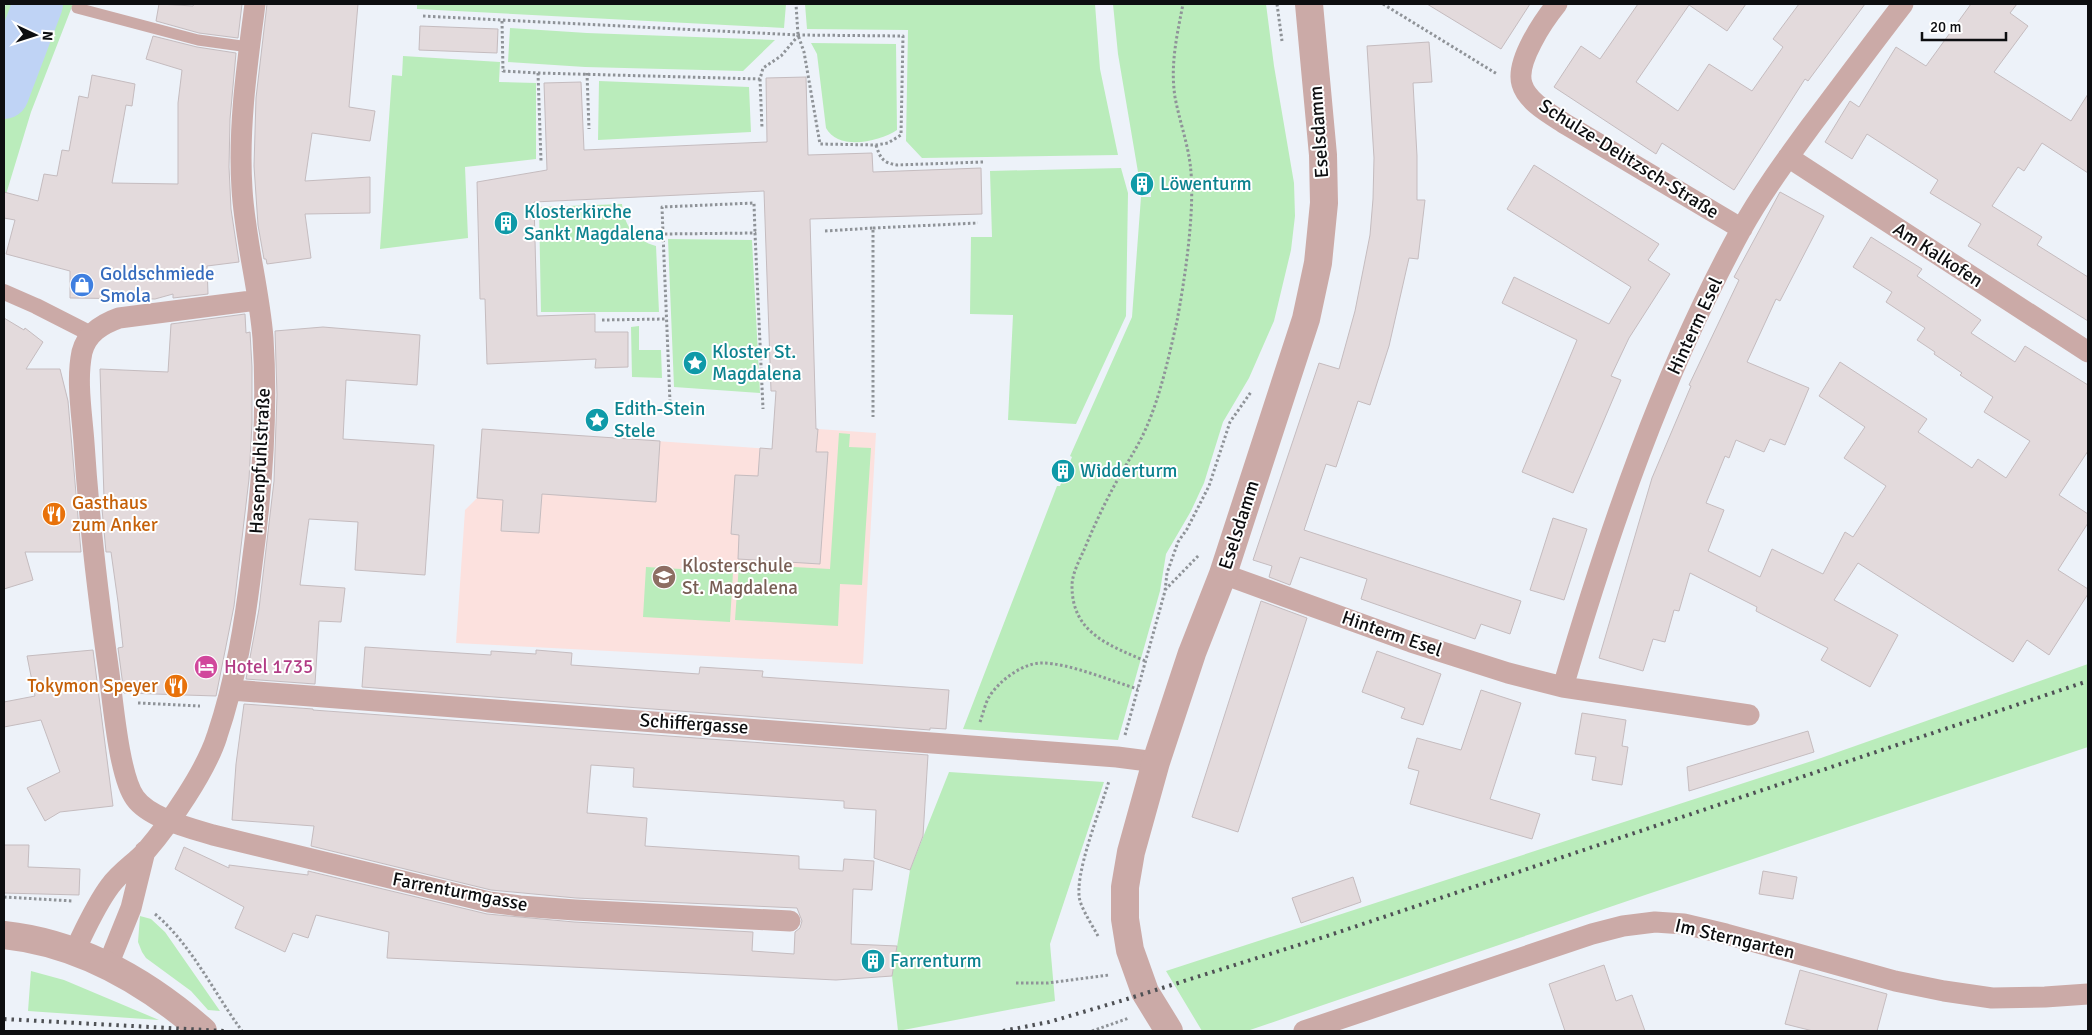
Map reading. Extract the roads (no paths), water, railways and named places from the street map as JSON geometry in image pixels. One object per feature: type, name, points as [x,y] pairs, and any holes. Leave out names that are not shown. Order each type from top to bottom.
[{"type":"street","name":"Hasenpfuhlstraße","points":[[74,952],[98,904],[112,882],[146,851],[192,787],[217,738],[231,690],[245,623],[261,495],[264,377],[263,336],[247,240],[242,189],[241,146],[249,47],[255,4]]},
{"type":"street","name":"Eselsdamm","points":[[1169,1031],[1145,992],[1130,950],[1125,919],[1125,887],[1131,852],[1156,762],[1192,653],[1223,574],[1306,319],[1318,263],[1324,204],[1323,155],[1309,4]]},
{"type":"street","name":"Schulze-Delitzsch-Straße","points":[[1557,4],[1531,43],[1522,66],[1521,83],[1529,96],[1546,111],[1742,229]]},
{"type":"street","name":"Hinterm Esel","points":[[1563,687],[1593,585],[1643,445],[1694,326],[1742,229],[1788,158],[1903,4]]},
{"type":"street","name":"Am Kalkofen","points":[[1788,158],[2088,352]]},
{"type":"street","points":[[4,292],[91,334],[103,324],[119,318],[258,300]]},
{"type":"street","name":"Farrenturmgasse","points":[[91,334],[83,350],[79,368],[96,580],[123,764],[135,799],[144,807],[168,820],[213,835],[489,902],[575,910],[790,921]]},
{"type":"street","name":"Hinterm Esel","points":[[1223,574],[1411,642],[1508,673],[1563,687],[1750,714]]},
{"type":"street","name":"Schiffergasse","points":[[231,690],[972,745],[1156,762]]},
{"type":"street","name":"Hasenpfuhlstraße","points":[[108,965],[131,908],[146,851]]},
{"type":"street","name":"Im Sterngarten","points":[[1304,1031],[1592,934],[1623,926],[1655,922],[1684,924],[1726,934],[1895,982],[1944,991],[1992,998],[2088,994]]},
{"type":"street","points":[[4,935],[42,942],[108,965],[156,995],[203,1031]]},
{"type":"lane","points":[[77,8],[198,40],[249,47]]},
{"type":"waterway","points":[[4,94],[38,4]]},
{"type":"railway","points":[[1003,1031],[1049,1022],[1327,936],[2088,681]]},
{"type":"railway","points":[[4,1019],[224,1031]]},
{"type":"place","name":"Löwenturm","points":[[1142,184]]},
{"type":"place","name":"Klosterkirche Sankt Magdalena","points":[[506,223]]},
{"type":"place","name":"Goldschmiede Smola","points":[[82,285]]},
{"type":"place","name":"Kloster St. Magdalena","points":[[695,363]]},
{"type":"place","name":"Edith-Stein Stele","points":[[597,420]]},
{"type":"place","name":"Widderturm","points":[[1063,471]]},
{"type":"place","name":"Gasthaus zum Anker","points":[[54,514]]},
{"type":"place","name":"Klosterschule St. Magdalena","points":[[664,577]]},
{"type":"place","name":"Hotel 1735","points":[[206,667]]},
{"type":"place","name":"Tokymon Speyer","points":[[176,686]]},
{"type":"place","name":"Farrenturm","points":[[873,961]]}]
